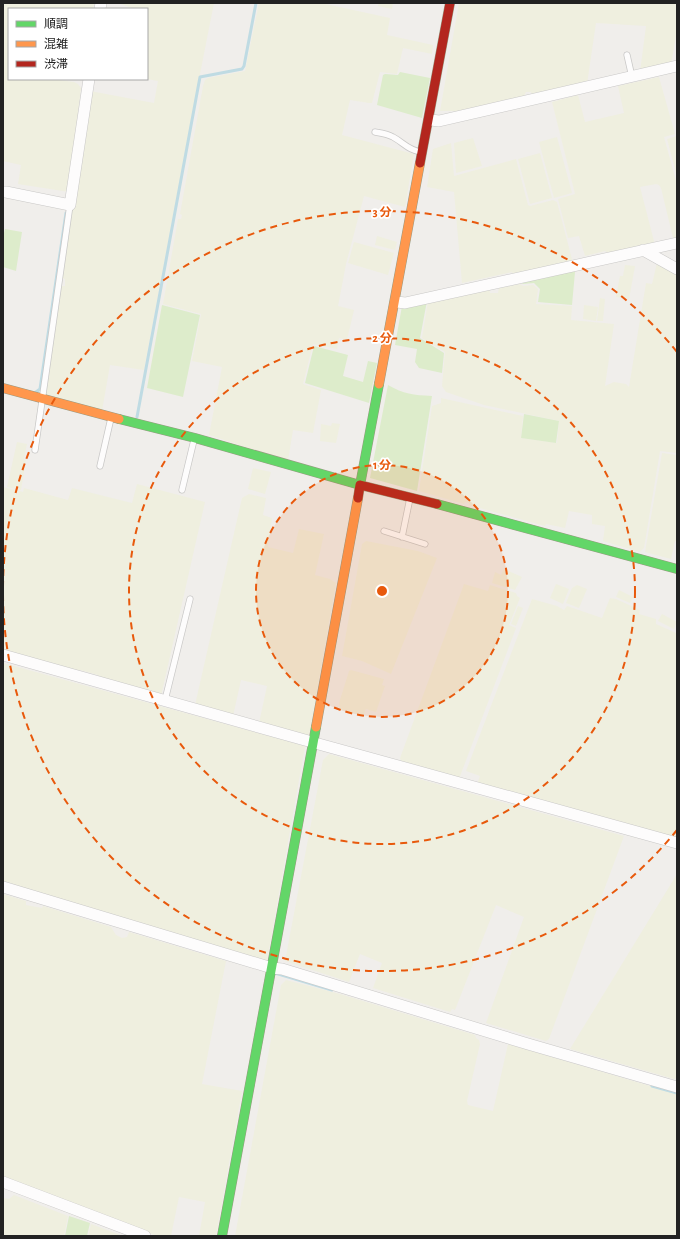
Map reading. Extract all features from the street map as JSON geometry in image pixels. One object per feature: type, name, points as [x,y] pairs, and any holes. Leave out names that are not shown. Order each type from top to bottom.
[{"type":"street","points":[[222,1236],[276,969],[316,743],[398,302],[419,152],[432,120],[450,3]]},
{"type":"street","points":[[432,120],[677,66]]},
{"type":"street","points":[[3,192],[69,204],[89,80]]},
{"type":"street","points":[[398,302],[677,243]]},
{"type":"street","points":[[643,250],[677,269]]},
{"type":"street","points":[[3,388],[42,402],[364,486],[409,502],[677,569]]},
{"type":"street","points":[[3,655],[677,844]]},
{"type":"street","points":[[3,887],[677,1087]]},
{"type":"street","points":[[3,1182],[145,1236]]},
{"type":"lane","points":[[627,55],[632,77]]},
{"type":"lane","points":[[375,132],[393,137],[402,144],[419,152]]},
{"type":"lane","points":[[35,450],[69,204]]},
{"type":"lane","points":[[100,466],[110,420]]},
{"type":"lane","points":[[182,490],[194,442]]},
{"type":"lane","points":[[402,537],[409,502]]},
{"type":"lane","points":[[384,531],[425,544]]},
{"type":"lane","points":[[165,700],[190,599]]},
{"type":"green space","points":[[3,3],[94,3],[93,8],[8,8],[8,80],[59,80],[74,82],[81,88],[69,192],[18,184],[21,165],[3,161]]},
{"type":"green space","points":[[118,3],[214,3],[144,370],[110,365],[102,411],[45,394],[61,286],[65,286],[65,279],[62,278],[90,91],[154,103],[158,81],[148,79],[148,8],[132,8]]},
{"type":"green space","points":[[259,3],[321,3],[390,18],[387,35],[433,45],[432,54],[403,48],[397,74],[380,72],[372,103],[350,100],[342,135],[414,154],[405,207],[364,196],[346,264],[338,306],[354,310],[347,340],[339,338],[337,349],[313,344],[303,384],[321,390],[313,433],[293,430],[288,461],[209,435],[222,367],[192,361],[201,314],[163,304],[178,219],[181,219],[182,215],[180,214],[203,86],[205,80],[208,78],[245,71]]},
{"type":"green space","points":[[379,3],[393,3],[392,9],[378,6]]},
{"type":"green space","points":[[459,3],[677,3],[677,30],[671,65],[640,72],[646,26],[596,23],[587,84],[533,97],[531,92],[526,92],[524,96],[457,115],[454,111],[440,111]]},
{"type":"green space","points":[[400,72],[430,78],[422,118],[377,105],[383,75],[398,75]]},
{"type":"green space","points":[[659,77],[675,134],[664,137],[677,184],[677,237],[673,238],[659,185],[656,184],[640,187],[655,245],[610,254],[605,251],[585,256],[579,236],[568,238],[558,199],[575,194],[552,102],[578,95],[585,122],[624,113],[618,86]]},
{"type":"green space","points":[[677,136],[677,177],[667,139]]},
{"type":"green space","points":[[557,137],[572,193],[554,198],[539,142]]},
{"type":"green space","points":[[473,138],[482,166],[456,173],[454,143]]},
{"type":"green space","points":[[451,143],[454,176],[516,159],[528,205],[530,206],[553,200],[557,202],[573,263],[514,276],[512,272],[462,283],[454,192],[427,187],[433,149]]},
{"type":"green space","points":[[540,153],[552,198],[530,204],[518,159]]},
{"type":"green space","points":[[5,229],[22,232],[16,271],[3,267],[3,233]]},
{"type":"green space","points":[[377,236],[397,242],[395,250],[375,245]]},
{"type":"green space","points":[[354,242],[394,253],[388,275],[348,263]]},
{"type":"green space","points":[[657,263],[677,274],[677,453],[660,451],[644,548],[640,552],[603,541],[605,526],[592,524],[592,515],[569,511],[565,528],[546,524],[545,526],[469,505],[469,503],[465,502],[464,504],[419,491],[432,406],[441,403],[441,398],[523,416],[521,438],[557,443],[559,421],[484,405],[446,392],[442,386],[445,352],[422,338],[428,301],[489,289],[490,293],[498,293],[499,288],[520,284],[523,286],[533,285],[538,289],[536,304],[572,306],[571,320],[614,324],[605,386],[614,382],[626,384],[629,387],[646,283],[652,284]]},
{"type":"green space","points":[[625,265],[635,266],[629,299],[616,297],[620,276],[623,276]]},
{"type":"green space","points":[[574,270],[572,305],[538,302],[540,289],[534,283],[523,284],[521,282]]},
{"type":"green space","points":[[600,298],[605,299],[603,321],[597,321]]},
{"type":"green space","points":[[427,301],[420,338],[444,353],[442,373],[419,368],[415,362],[417,349],[395,345],[402,306]]},
{"type":"green space","points":[[162,305],[200,315],[183,397],[147,388]]},
{"type":"green space","points":[[584,305],[598,307],[596,321],[583,319]]},
{"type":"green space","points":[[314,346],[348,355],[343,376],[363,382],[368,361],[377,363],[369,403],[305,383]]},
{"type":"green space","points":[[388,385],[409,394],[432,396],[417,491],[370,478]]},
{"type":"green space","points":[[524,414],[559,421],[556,443],[521,438]]},
{"type":"green space","points":[[332,423],[340,424],[336,443],[320,441],[321,424],[331,426]]},
{"type":"green space","points":[[17,442],[27,444],[21,490],[7,487]]},
{"type":"green space","points":[[662,453],[677,455],[677,541],[675,541],[671,559],[645,552]]},
{"type":"green space","points":[[253,468],[271,472],[265,494],[248,489]]},
{"type":"green space","points":[[137,484],[205,502],[161,696],[97,679],[98,675],[80,670],[78,674],[3,652],[3,487],[23,492],[24,488],[68,500],[72,488],[132,503]]},
{"type":"green space","points":[[249,494],[266,498],[263,515],[272,518],[268,547],[293,553],[299,529],[324,534],[315,575],[330,579],[336,583],[309,736],[259,723],[267,686],[241,680],[233,716],[195,705],[242,498]]},
{"type":"green space","points":[[366,541],[418,551],[437,558],[391,674],[362,661],[342,656],[362,544]]},
{"type":"green space","points":[[504,569],[522,577],[515,590],[492,583],[495,572],[501,575]]},
{"type":"green space","points":[[464,584],[488,591],[490,585],[516,593],[520,598],[509,625],[516,628],[459,779],[402,763],[400,758]]},
{"type":"green space","points":[[556,584],[569,589],[563,604],[550,598]]},
{"type":"green space","points":[[577,585],[587,589],[579,608],[566,603],[572,588]]},
{"type":"green space","points":[[619,590],[633,597],[630,603],[616,597]]},
{"type":"green space","points":[[610,598],[616,599],[640,610],[639,614],[656,619],[656,624],[676,633],[677,839],[477,784],[480,776],[466,771],[532,599],[557,606],[564,610],[567,606],[602,618]]},
{"type":"green space","points":[[518,606],[523,608],[516,626],[511,624]]},
{"type":"green space","points":[[662,614],[677,622],[674,629],[658,621]]},
{"type":"green space","points":[[3,663],[305,746],[267,961],[3,884]]},
{"type":"green space","points":[[351,670],[384,679],[382,685],[385,686],[376,712],[366,709],[363,716],[340,709],[339,703],[349,671]]},
{"type":"green space","points":[[329,754],[624,836],[549,1039],[546,1041],[486,1023],[524,917],[496,905],[455,1010],[452,1009],[450,1012],[373,988],[382,963],[360,954],[349,982],[285,961],[323,760]]},
{"type":"green space","points":[[677,874],[677,1078],[674,1079],[570,1049]]},
{"type":"green space","points":[[3,894],[26,901],[26,905],[42,908],[43,906],[111,927],[116,935],[122,938],[127,937],[129,932],[226,961],[202,1084],[242,1091],[216,1236],[199,1236],[205,1202],[179,1197],[171,1236],[157,1236],[3,1177]]},
{"type":"green space","points":[[286,980],[340,994],[475,1035],[480,1044],[467,1101],[468,1105],[493,1111],[508,1044],[677,1094],[677,1236],[235,1236],[281,985]]},
{"type":"green space","points":[[14,1195],[68,1216],[64,1236],[3,1236],[3,1198],[9,1199]]},
{"type":"green space","points":[[69,1216],[90,1223],[87,1236],[65,1236]]},
{"type":"green space","points":[[91,1224],[123,1236],[88,1236]]},
{"type":"waterway","points":[[137,417],[200,77],[242,69],[244,66],[256,3]]},
{"type":"waterway","points":[[36,392],[40,389],[66,213]]},
{"type":"waterway","points":[[275,973],[332,990]]},
{"type":"waterway","points":[[652,1086],[677,1093]]},
{"type":"traffic: fast","points":[[119,419],[195,438],[360,485],[379,384]]},
{"type":"traffic: fast","points":[[437,504],[677,569]]},
{"type":"traffic: fast","points":[[222,1236],[316,727]]},
{"type":"traffic: slow","points":[[379,384],[420,163]]},
{"type":"traffic: slow","points":[[3,388],[119,419]]},
{"type":"traffic: slow","points":[[316,727],[358,498]]},
{"type":"traffic: jam","points":[[420,163],[450,3]]},
{"type":"traffic: jam","points":[[358,498],[360,485],[437,504]]}]
